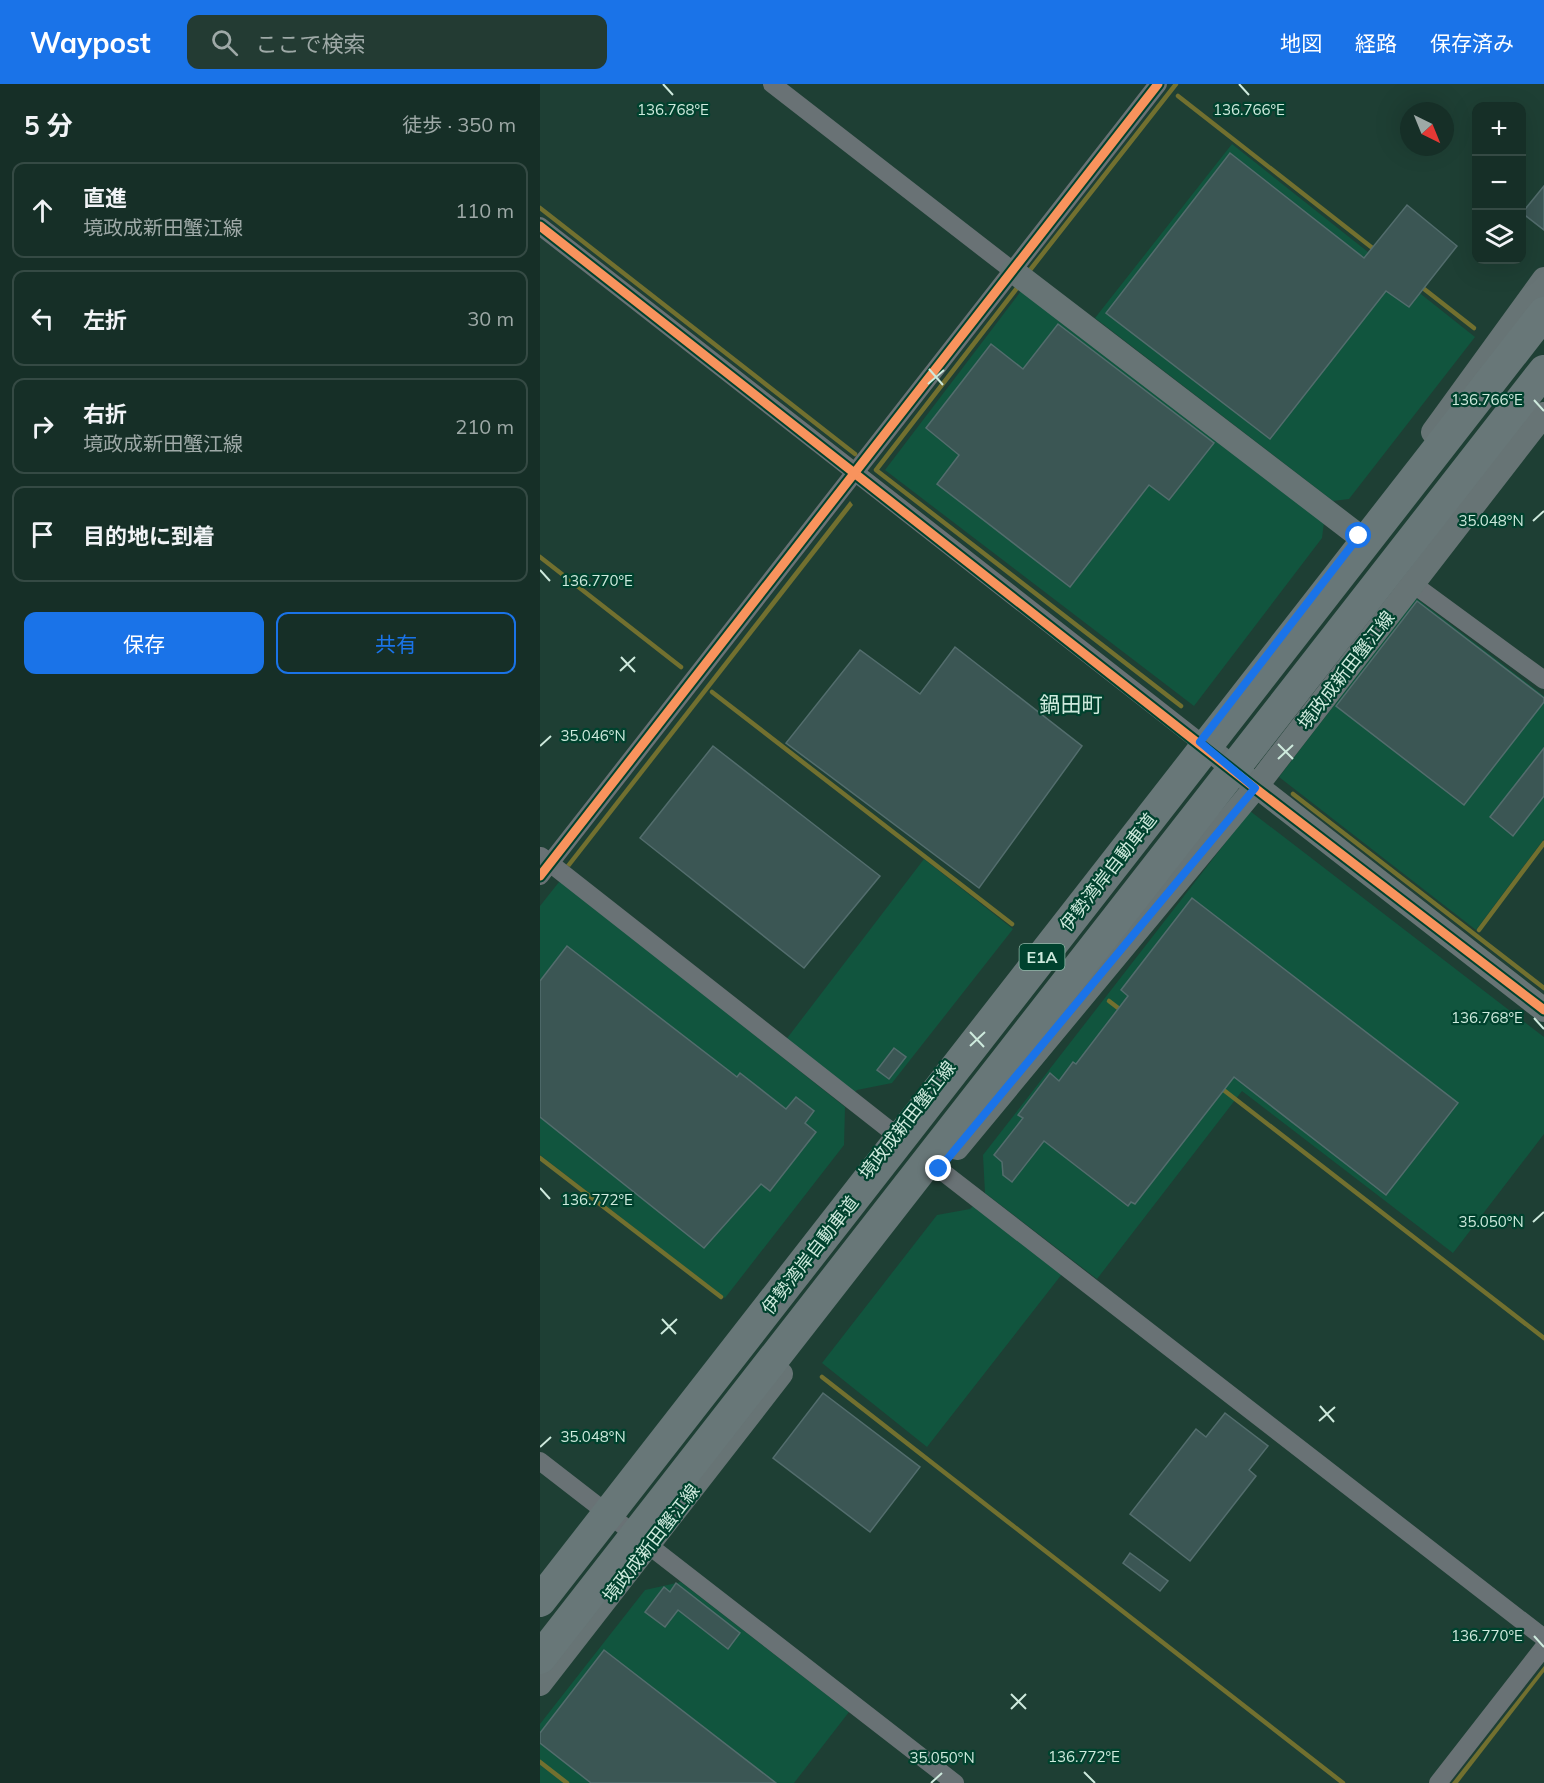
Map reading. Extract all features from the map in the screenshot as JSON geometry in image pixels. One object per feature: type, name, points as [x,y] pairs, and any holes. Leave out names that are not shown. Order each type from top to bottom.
[{"type":"highway","name":"伊勢湾岸自動車道","points":[[540,1601],[1544,313]]},
{"type":"highway","name":"伊勢湾岸自動車道","points":[[540,1659],[1544,371]]},
{"type":"main road","points":[[1013,271],[1359,536]]},
{"type":"main road","name":"境政成新田蟹江線","points":[[540,1579],[597,1504],[897,1135],[1359,536],[1544,279]]},
{"type":"main road","name":"境政成新田蟹江線","points":[[540,1684],[939,1169],[1255,788],[1544,414]]},
{"type":"main road","points":[[1200,742],[1255,788],[1544,1010]]},
{"type":"street","points":[[772,84],[1013,271]]},
{"type":"street","points":[[897,1135],[543,864],[856,472],[1158,84]]},
{"type":"street","points":[[540,226],[1200,742]]},
{"type":"street","points":[[1413,584],[1544,680]]},
{"type":"street","points":[[939,1169],[1544,1638]]},
{"type":"street","points":[[540,1461],[650,1544],[955,1783]]},
{"type":"street","points":[[1438,1783],[1544,1647]]},
{"type":"shaded area","points":[[1232,144],[1475,337],[1349,499],[1333,501],[1095,318]]},
{"type":"shaded area","points":[[1024,287],[1324,522],[1322,538],[1194,706],[885,470]]},
{"type":"shaded area","points":[[850,501],[853,505],[570,867],[566,865]]},
{"type":"shaded area","points":[[1416,598],[1544,696],[1544,839],[1476,930],[1279,777]]},
{"type":"shaded area","points":[[1250,811],[1544,1037],[1544,1134],[1453,1253],[1242,1091],[1097,1279],[985,1193],[983,1155]]},
{"type":"shaded area","points":[[924,859],[1013,929],[892,1083],[857,1090],[853,1094],[785,1041]]},
{"type":"shaded area","points":[[559,882],[565,884],[845,1107],[844,1145],[725,1298],[540,1155],[540,906]]},
{"type":"shaded area","points":[[973,1206],[1062,1274],[927,1447],[822,1363],[937,1215],[970,1209]]},
{"type":"shaded area","points":[[681,1582],[849,1712],[794,1783],[540,1783],[540,1724],[645,1590]]},
{"type":"shaded area","points":[[1544,1666],[1544,1672],[1458,1783],[1452,1783]]},
{"type":"building","points":[[1230,153],[1364,258],[1407,205],[1457,246],[1409,307],[1386,291],[1270,439],[1106,313]]},
{"type":"building","points":[[1544,186],[1544,230],[1526,216],[1526,208]]},
{"type":"building","points":[[1058,324],[1214,443],[1169,500],[1149,485],[1070,587],[937,484],[959,455],[926,428],[991,344],[1023,369]]},
{"type":"building","points":[[1417,601],[1544,698],[1544,702],[1464,805],[1336,706]]},
{"type":"building","points":[[955,647],[1082,746],[979,888],[786,743],[860,650],[920,694]]},
{"type":"building","points":[[713,746],[880,876],[804,968],[640,838]]},
{"type":"building","points":[[1544,748],[1544,796],[1513,836],[1490,817]]},
{"type":"building","points":[[1192,898],[1458,1103],[1386,1195],[1234,1077],[1135,1204],[1131,1202],[1128,1206],[1044,1141],[1012,1182],[1003,1175],[1002,1162],[994,1155],[1023,1118],[1018,1115],[1050,1073],[1059,1081],[1073,1062],[1076,1064],[1128,996],[1121,990]]},
{"type":"building","points":[[567,946],[737,1077],[740,1073],[786,1109],[796,1097],[814,1111],[805,1123],[816,1132],[770,1191],[761,1184],[704,1248],[540,1117],[540,981]]},
{"type":"building","points":[[894,1048],[906,1057],[889,1079],[877,1070]]},
{"type":"building","points":[[823,1393],[920,1467],[870,1532],[773,1458]]},
{"type":"building","points":[[1225,1413],[1268,1446],[1249,1470],[1256,1476],[1190,1561],[1130,1514],[1196,1429],[1206,1437]]},
{"type":"building","points":[[1130,1553],[1168,1581],[1160,1591],[1123,1563]]},
{"type":"building","points":[[676,1583],[740,1633],[728,1649],[678,1610],[665,1627],[645,1612],[664,1587],[670,1592]]},
{"type":"building","points":[[604,1650],[776,1783],[591,1783],[540,1743],[540,1733]]},
{"type":"waterway","points":[[1030,270],[1176,84]]},
{"type":"waterway","points":[[1178,96],[1375,250]]},
{"type":"waterway","points":[[540,208],[855,454]]},
{"type":"waterway","points":[[1419,285],[1474,328]]},
{"type":"waterway","points":[[1017,288],[876,470],[1181,706]]},
{"type":"waterway","points":[[540,557],[681,667]]},
{"type":"waterway","points":[[712,692],[1012,924]]},
{"type":"waterway","points":[[1293,794],[1544,988]]},
{"type":"waterway","points":[[1479,930],[1544,843]]},
{"type":"waterway","points":[[1109,1001],[1122,1011]]},
{"type":"waterway","points":[[1221,1088],[1544,1338]]},
{"type":"waterway","points":[[540,1158],[721,1297]]},
{"type":"waterway","points":[[822,1377],[1343,1783]]},
{"type":"waterway","points":[[540,1762],[567,1783]]},
{"type":"cycle path","points":[[540,876],[1158,84]]},
{"type":"cycle path","points":[[540,226],[1255,788],[1544,1010]]},
{"type":"district","name":"鍋田町","points":[[1071,704]]},
{"type":"route","points":[[939,1169],[1255,788],[1200,742],[1359,536]]}]
